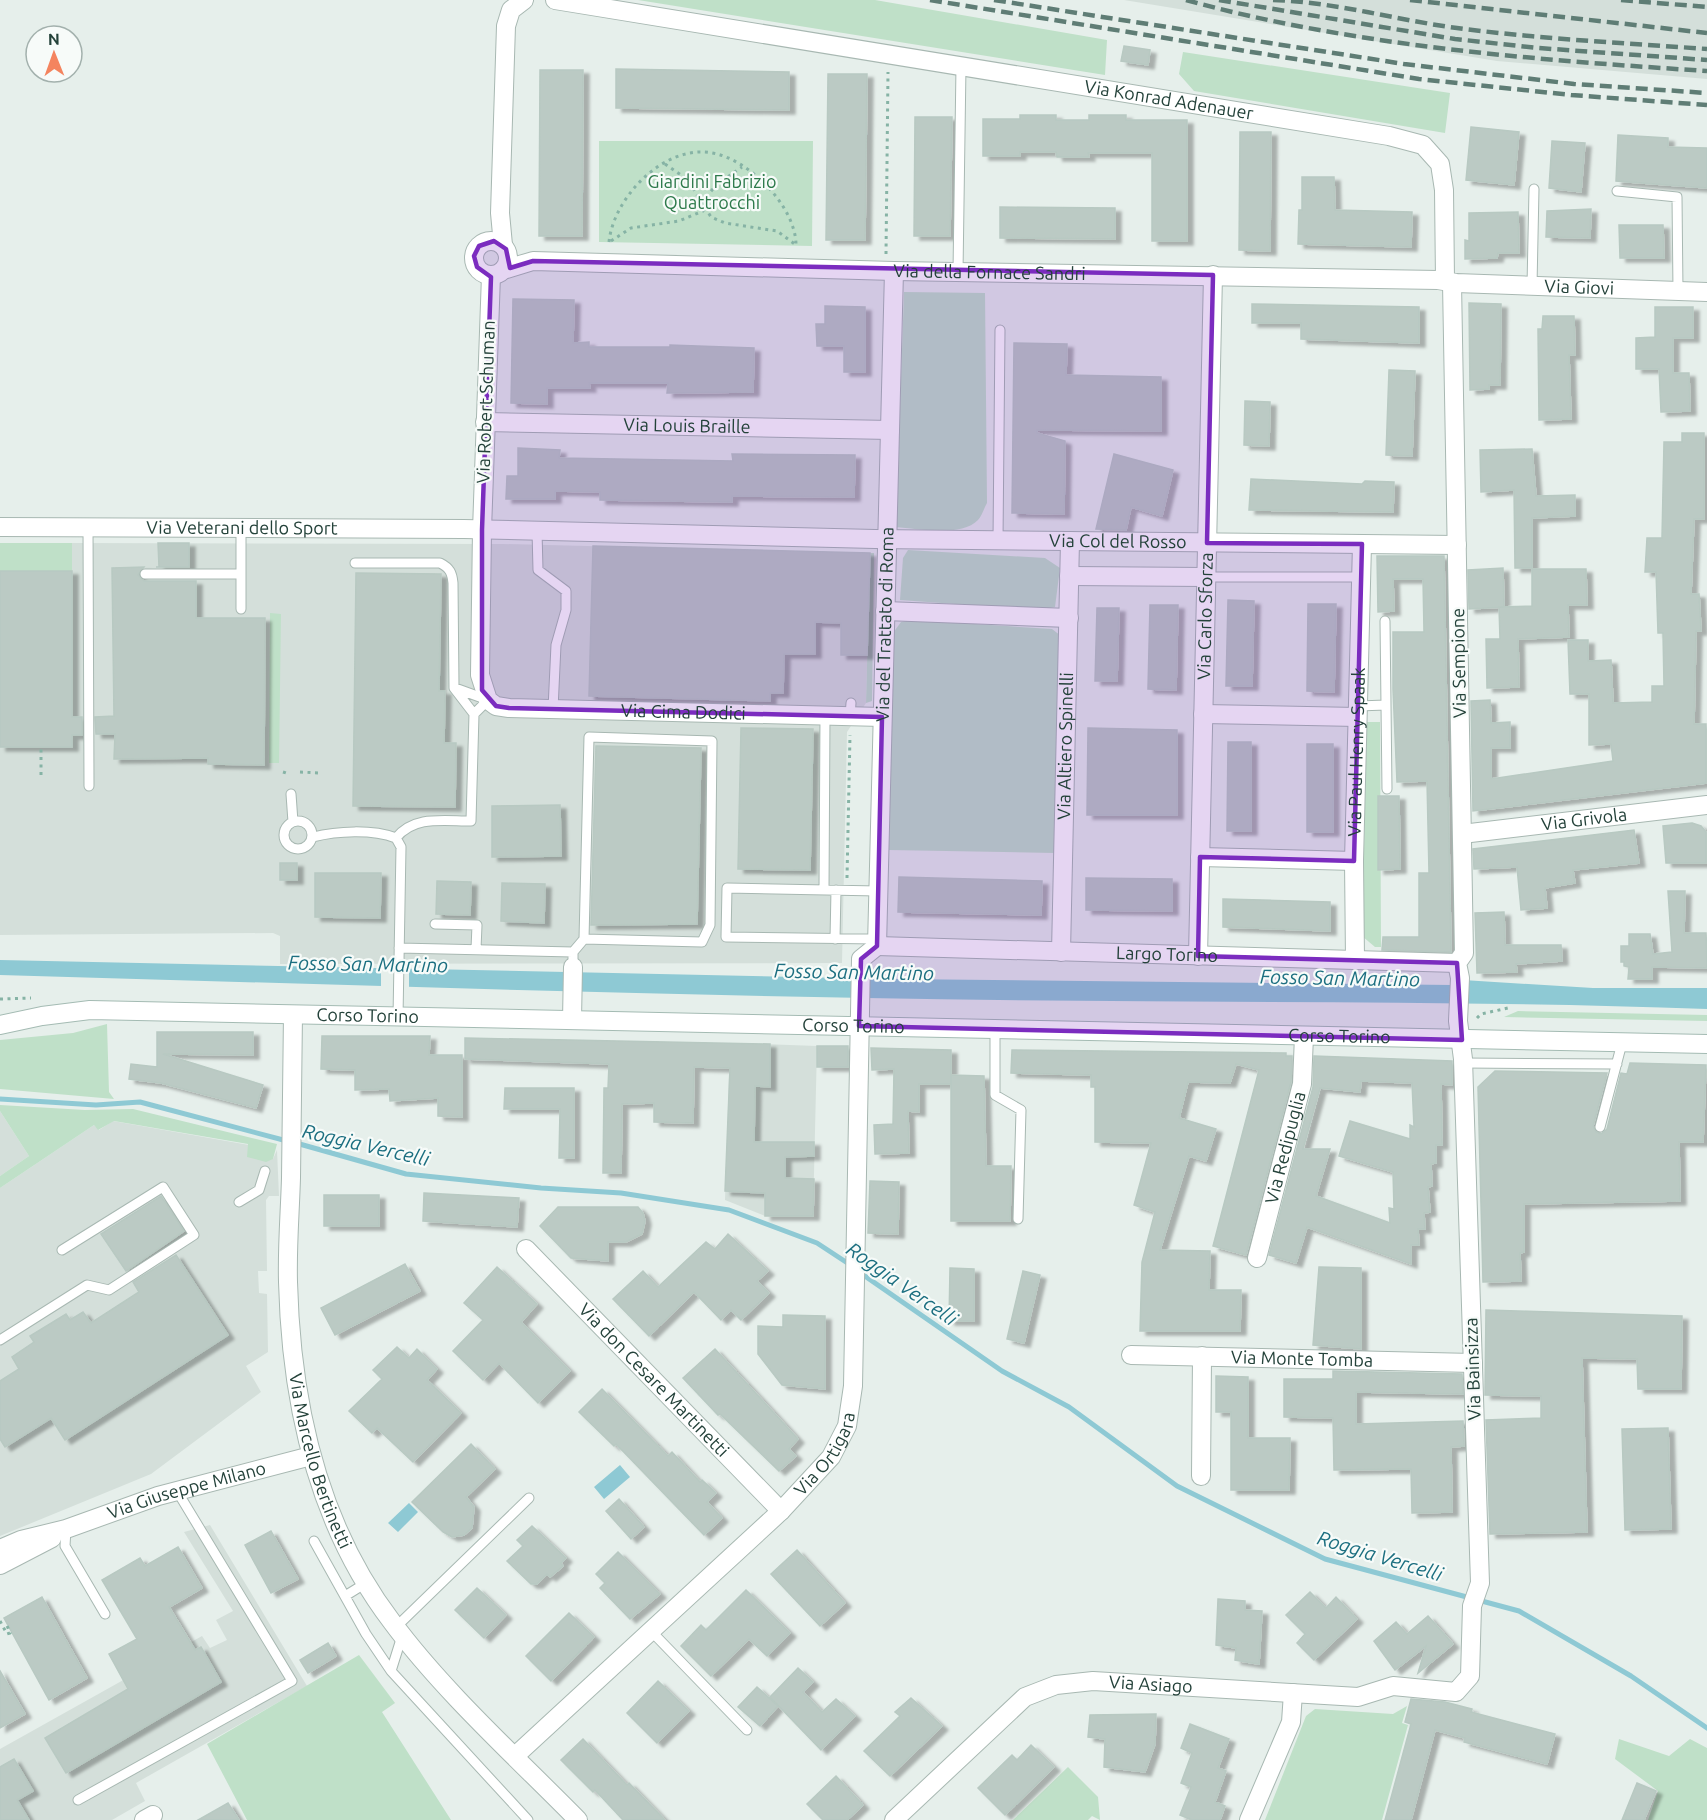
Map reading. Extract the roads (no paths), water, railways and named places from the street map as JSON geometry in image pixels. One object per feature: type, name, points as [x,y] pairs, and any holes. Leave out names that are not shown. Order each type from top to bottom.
[{"type":"street","name":"Via Konrad Adenauer","points":[[555,0],[1389,136],[1423,146],[1440,164]]},
{"type":"street","points":[[500,213],[479,246],[474,261],[480,271],[497,272],[508,262],[500,213],[506,26],[517,5]]},
{"type":"street","name":"Via Sempione","points":[[1440,164],[1444,190],[1448,281],[1456,545],[1464,953],[1458,971],[1458,1021],[1462,1040]]},
{"type":"street","points":[[479,246],[494,241],[505,247]]},
{"type":"street","name":"Via della Fornace Sandri","points":[[505,247],[533,261]]},
{"type":"street","name":"Via della Fornace Sandri","points":[[497,272],[533,261],[894,271],[1448,281]]},
{"type":"street","name":"Via del Trattato di Roma","points":[[877,943],[894,271]]},
{"type":"street","name":"Via Robert Schuman","points":[[488,700],[480,675],[482,530],[485,422],[497,272]]},
{"type":"street","name":"Via Carlo Sforza","points":[[1198,956],[1213,275]]},
{"type":"street","name":"Via Giovi","points":[[1448,281],[1707,292]]},
{"type":"street","name":"Via Louis Braille","points":[[485,422],[890,430]]},
{"type":"street","name":"Via Veterani dello Sport","points":[[0,527],[537,531]]},
{"type":"street","name":"Via Col del Rosso","points":[[537,531],[887,539],[1456,545]]},
{"type":"street","name":"Via Altiero Spinelli","points":[[1061,952],[1070,541]]},
{"type":"street","name":"Via Paul Henry Spaak","points":[[1354,960],[1354,861],[1362,544]]},
{"type":"street","name":"Via Col del Rosso","points":[[1069,576],[1206,577]]},
{"type":"street","points":[[885,611],[1069,618]]},
{"type":"street","name":"Via Cima Dodici","points":[[488,700],[496,706],[509,708],[882,717]]},
{"type":"street","points":[[1203,714],[1358,711]]},
{"type":"street","name":"Via Grivola","points":[[1462,834],[1707,805]]},
{"type":"street","points":[[1200,857],[1354,861]]},
{"type":"street","name":"Largo Torino","points":[[877,943],[1061,952],[1354,960],[1458,971]]},
{"type":"street","name":"Via Ortigara","points":[[515,1756],[781,1511],[831,1457],[847,1426],[854,1386],[861,959],[877,943]]},
{"type":"street","points":[[572,1020],[573,959]]},
{"type":"street","name":"Corso Torino","points":[[0,1025],[42,1016],[90,1010],[1707,1044]]},
{"type":"street","name":"Via Marcello Bertinetti","points":[[293,1015],[288,1280],[291,1332],[297,1382],[311,1456],[333,1519],[366,1583],[399,1632],[578,1820]]},
{"type":"street","name":"Via Redipuglia","points":[[1257,1258],[1302,1084],[1304,1036]]},
{"type":"street","name":"Via Bainsizza","points":[[1456,1692],[1470,1676],[1472,1606],[1480,1583],[1462,1040]]},
{"type":"street","name":"Via don Cesare Martinetti","points":[[526,1249],[781,1511]]},
{"type":"street","name":"Via Monte Tomba","points":[[1131,1355],[1473,1363]]},
{"type":"street","points":[[1201,1476],[1202,1356]]},
{"type":"street","name":"Via Giuseppe Milano","points":[[0,1549],[21,1540],[66,1529],[177,1491],[311,1456]]},
{"type":"street","name":"Via Giuseppe Milano","points":[[0,1565],[28,1552],[66,1529]]},
{"type":"street","name":"Via Asiago","points":[[894,1820],[1025,1697],[1056,1685],[1093,1681],[1358,1697],[1394,1686],[1456,1692]]},
{"type":"street","points":[[1249,1820],[1290,1722],[1293,1693]]},
{"type":"lane","points":[[958,272],[961,66]]},
{"type":"lane","points":[[1532,286],[1534,189]]},
{"type":"lane","points":[[1617,191],[1677,197],[1678,291]]},
{"type":"lane","points":[[998,540],[1000,330]]},
{"type":"lane","points":[[88,527],[89,786]]},
{"type":"lane","points":[[241,528],[241,609]]},
{"type":"lane","points":[[537,531],[538,570],[566,591],[566,610],[556,645],[553,709]]},
{"type":"lane","points":[[355,563],[440,563],[448,567],[453,575],[454,688],[474,714],[471,821],[414,822],[404,827],[396,838]]},
{"type":"lane","points":[[145,574],[241,574]]},
{"type":"lane","points":[[1206,577],[1361,577]]},
{"type":"lane","points":[[1385,621],[1387,789]]},
{"type":"lane","points":[[454,688],[488,700],[474,714]]},
{"type":"lane","points":[[1358,711],[1386,705]]},
{"type":"lane","points":[[824,890],[825,716]]},
{"type":"lane","points":[[399,948],[476,949],[573,959],[584,939],[589,737],[712,741],[710,926],[702,942],[584,939]]},
{"type":"lane","points":[[291,794],[293,822],[284,833],[288,845],[293,849],[306,848],[313,837],[342,833],[386,834],[396,838],[401,847],[398,1017]]},
{"type":"lane","points":[[293,822],[303,822],[309,825],[313,837]]},
{"type":"lane","points":[[877,943],[835,939],[726,937],[727,888],[878,891]]},
{"type":"lane","points":[[835,939],[836,890]]},
{"type":"lane","points":[[435,924],[477,925],[476,949]]},
{"type":"lane","points":[[995,1029],[995,1095],[1021,1110],[1018,1219]]},
{"type":"lane","points":[[1600,1127],[1622,1043]]},
{"type":"lane","points":[[1463,1064],[1617,1064]]},
{"type":"lane","points":[[239,1202],[259,1190],[265,1171]]},
{"type":"lane","points":[[0,1340],[87,1285],[109,1290],[194,1235],[163,1187],[62,1250]]},
{"type":"lane","points":[[78,1800],[292,1682],[177,1491]]},
{"type":"lane","points":[[391,1671],[399,1632],[529,1498]]},
{"type":"lane","points":[[66,1529],[65,1546],[105,1614]]},
{"type":"lane","points":[[314,1541],[391,1671],[528,1820]]},
{"type":"lane","points":[[345,1596],[366,1583]]},
{"type":"lane","points":[[651,1631],[747,1730]]},
{"type":"water","points":[[0,960],[892,979],[1452,985],[1463,980],[1593,988],[1707,988],[1707,1009],[1497,1004],[971,1000],[433,988],[0,975]]},
{"type":"water","points":[[620,1465],[630,1477],[604,1499],[594,1487]]},
{"type":"water","points":[[409,1503],[418,1512],[398,1532],[388,1523]]},
{"type":"waterway","name":"Roggia Vercelli","points":[[0,1099],[96,1105],[140,1102],[287,1141]]},
{"type":"waterway","name":"Roggia Vercelli","points":[[296,1143],[406,1174],[541,1188],[621,1193],[729,1210],[817,1243],[852,1266]]},
{"type":"waterway","name":"Roggia Vercelli","points":[[859,1272],[1002,1371],[1069,1407],[1177,1486],[1325,1559],[1519,1611],[1631,1676],[1707,1728]]},
{"type":"railway","points":[[930,0],[1419,79],[1571,95],[1707,105]]},
{"type":"railway","points":[[994,0],[1404,64],[1574,84],[1707,93]]},
{"type":"railway","points":[[1186,0],[1313,29],[1445,49],[1577,62],[1707,71]]},
{"type":"railway","points":[[1219,0],[1455,39],[1538,48],[1707,60]]},
{"type":"railway","points":[[1273,0],[1319,4],[1434,25],[1488,32],[1707,49]]},
{"type":"railway","points":[[1410,0],[1707,33]]},
{"type":"railway","points":[[1621,0],[1707,7]]},
{"type":"park label","name":"Giardini Fabrizio Quattrocchi","points":[[712,192]]},
{"type":"water label","name":"Fosso San Martino","points":[[368,964]]},
{"type":"water label","name":"Fosso San Martino","points":[[854,972]]},
{"type":"water label","name":"Fosso San Martino","points":[[1340,978]]}]
